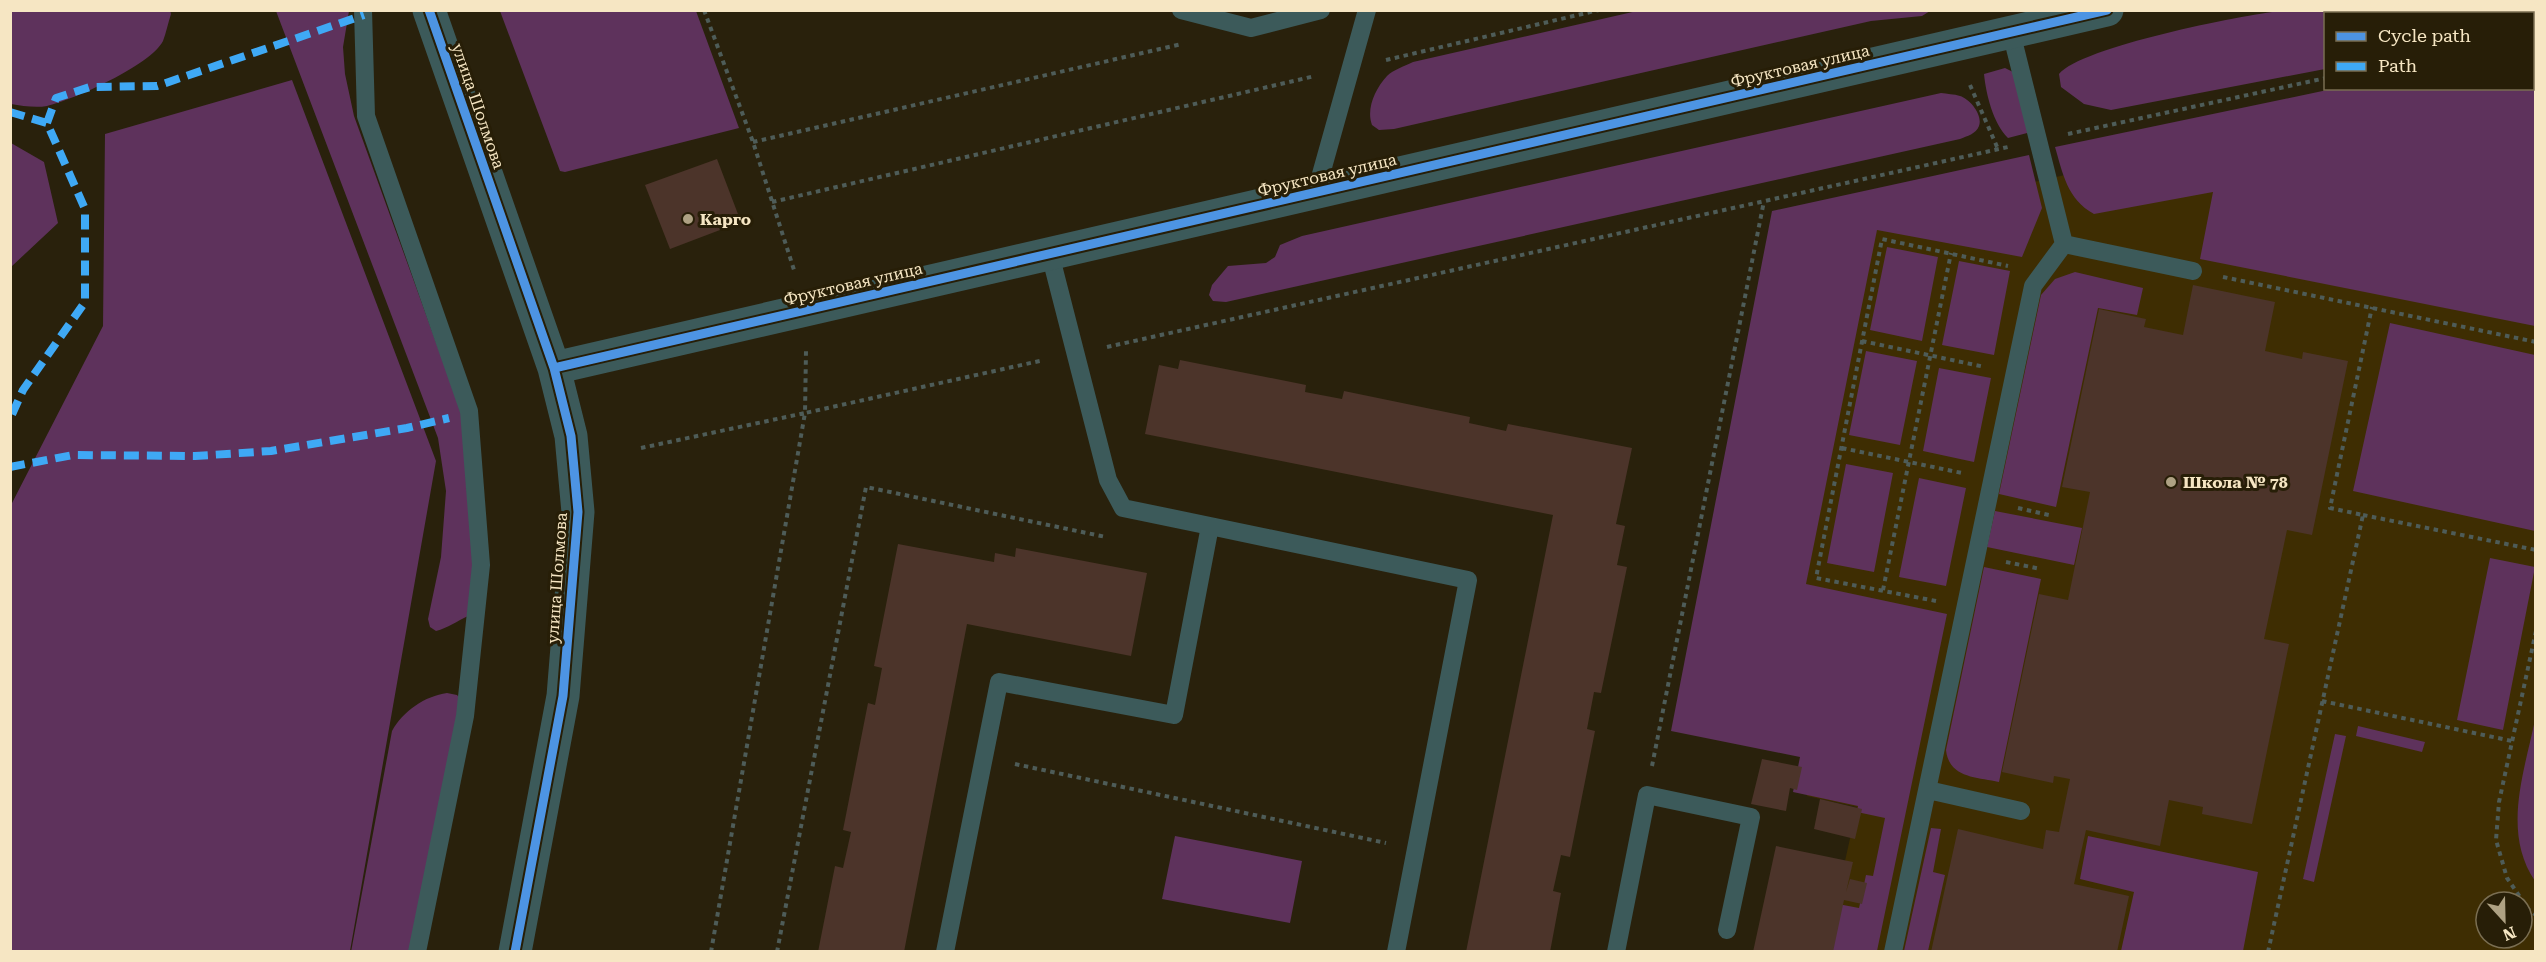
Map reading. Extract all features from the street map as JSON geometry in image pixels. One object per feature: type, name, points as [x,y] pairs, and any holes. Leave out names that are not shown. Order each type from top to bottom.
[{"type":"street","name":"улица Шолмова","points":[[429,10],[554,368],[571,436],[578,512],[564,696],[515,951]]},
{"type":"street","name":"Фруктовая улица","points":[[554,368],[2096,12]]},
{"type":"lane","points":[[363,10],[366,116],[469,411],[482,566],[465,716],[417,951]]},
{"type":"lane","points":[[1181,10],[1251,28],[1321,10]]},
{"type":"lane","points":[[1317,192],[1367,10]]},
{"type":"lane","points":[[2011,32],[2064,244]]},
{"type":"lane","points":[[2064,244],[2193,270]]},
{"type":"lane","points":[[1893,951],[2033,286],[2064,244]]},
{"type":"lane","points":[[1050,254],[1108,480],[1123,508],[1468,580],[1396,951]]},
{"type":"lane","points":[[945,951],[999,682],[1174,715],[1210,526]]},
{"type":"lane","points":[[1928,790],[2021,811]]},
{"type":"lane","points":[[1616,951],[1647,795],[1751,817],[1727,930]]},
{"type":"path","points":[[704,10],[753,142],[807,310],[805,413],[711,951]]},
{"type":"path","points":[[772,202],[1599,10]]},
{"type":"path","points":[[753,142],[1193,42]]},
{"type":"path","points":[[641,448],[2324,78]]},
{"type":"path","points":[[1970,85],[1998,149]]},
{"type":"path","points":[[1647,795],[1764,201]]},
{"type":"path","points":[[1966,607],[1816,578],[1882,239],[2042,273]]},
{"type":"path","points":[[1883,590],[1951,254]]},
{"type":"path","points":[[2193,270],[2535,342]]},
{"type":"path","points":[[2372,307],[2330,508],[2535,550]]},
{"type":"path","points":[[1862,341],[2015,373]]},
{"type":"path","points":[[1842,448],[1992,479]]},
{"type":"path","points":[[777,951],[866,486],[1110,537]]},
{"type":"path","points":[[2268,951],[2363,515]]},
{"type":"path","points":[[2535,631],[2499,802],[2496,840],[2506,878],[2535,915]]},
{"type":"path","points":[[2322,700],[2512,741]]},
{"type":"path","points":[[983,757],[1416,849]]},
{"type":"shaded area","points":[[2326,9],[2400,10],[2401,12],[2324,12],[2324,69],[2111,110],[2084,104],[2061,87],[2059,74],[2073,64],[2128,43],[2261,14]]},
{"type":"shaded area","points":[[11,10],[170,10],[171,14],[163,41],[156,50],[128,71],[74,97],[47,106],[34,107],[11,104]]},
{"type":"shaded area","points":[[276,11],[349,11],[343,47],[345,74],[354,116],[461,411],[475,557],[468,616],[436,631],[430,627],[428,619],[441,557],[446,491],[438,438]]},
{"type":"shaded area","points":[[500,11],[696,11],[739,128],[565,172],[560,171]]},
{"type":"shaded area","points":[[1637,11],[1930,11],[1922,16],[1871,21],[1394,129],[1379,130],[1372,125],[1371,106],[1379,87],[1390,74],[1413,62]]},
{"type":"shaded area","points":[[2535,46],[2535,326],[2200,259],[2213,192],[2094,214],[2078,201],[2067,185],[2055,147],[2327,90],[2534,90]]},
{"type":"shaded area","name":"Школа № 78","points":[[2535,67],[2535,951],[1825,951],[1857,807],[1807,796],[1815,754],[1753,742],[1860,222],[2436,90],[2534,90]]},
{"type":"shaded area","points":[[2005,68],[2013,72],[2031,132],[2008,138],[1991,108],[1984,74]]},
{"type":"shaded area","points":[[292,80],[436,461],[350,951],[11,951],[11,505],[103,326],[105,134]]},
{"type":"shaded area","points":[[1941,93],[1960,96],[1971,104],[1980,122],[1976,131],[1960,139],[1226,302],[1213,301],[1209,295],[1212,285],[1228,266],[1266,263],[1275,257],[1280,245],[1302,236]]},
{"type":"shaded area","points":[[11,143],[44,162],[58,223],[11,267]]},
{"type":"shaded area","points":[[2029,155],[2042,208],[2022,257],[1877,230],[1806,584],[1947,614],[1877,951],[1827,951],[1838,904],[1859,908],[1866,875],[1873,876],[1885,818],[1857,812],[1858,806],[1793,792],[1800,757],[1671,731],[1772,211]]},
{"type":"shaded area","points":[[1887,247],[1938,257],[1922,341],[1870,330]]},
{"type":"shaded area","points":[[1959,261],[2010,271],[1994,355],[1942,345]]},
{"type":"shaded area","points":[[2075,272],[2143,288],[2137,315],[2098,308],[2056,507],[1999,494],[2041,295],[2055,279]]},
{"type":"shaded area","points":[[2390,323],[2535,355],[2535,531],[2353,491]]},
{"type":"shaded area","points":[[1866,351],[1917,361],[1900,445],[1849,435]]},
{"type":"shaded area","points":[[1939,368],[1991,378],[1974,462],[1923,451]]},
{"type":"shaded area","points":[[1846,464],[1893,473],[1874,572],[1827,563]]},
{"type":"shaded area","points":[[1919,478],[1966,488],[1946,586],[1899,577]]},
{"type":"shaded area","points":[[1995,511],[2082,528],[2074,565],[1987,547]]},
{"type":"shaded area","points":[[2490,558],[2535,567],[2503,730],[2457,720]]},
{"type":"shaded area","points":[[1984,567],[2041,579],[1999,782],[1965,775],[1958,771],[1948,759],[1946,750]]},
{"type":"shaded area","points":[[447,693],[457,695],[463,702],[422,951],[351,952],[392,731],[402,717],[415,706],[431,697]]},
{"type":"shaded area","points":[[2535,720],[2536,881],[2525,862],[2518,822],[2521,781]]},
{"type":"shaded area","points":[[2358,726],[2425,742],[2422,752],[2356,736]]},
{"type":"shaded area","points":[[2335,734],[2346,736],[2314,882],[2303,879]]},
{"type":"shaded area","points":[[1931,828],[1941,829],[1933,872],[1945,875],[1928,951],[1904,951]]},
{"type":"shaded area","points":[[1175,836],[1302,861],[1290,923],[1162,899]]},
{"type":"shaded area","points":[[2088,836],[2258,872],[2243,951],[2121,951],[2134,892],[2080,879]]},
{"type":"building","points":[[717,159],[741,222],[670,249],[645,185]]},
{"type":"building","points":[[2193,285],[2275,302],[2265,351],[2302,359],[2303,352],[2348,361],[2312,535],[2287,530],[2264,639],[2289,644],[2252,824],[2202,814],[2203,807],[2169,800],[2160,846],[2086,830],[2074,884],[2129,896],[2117,952],[1931,952],[1958,829],[2043,849],[2046,830],[2059,832],[2070,779],[2054,776],[2053,783],[2002,772],[2039,594],[2068,600],[2090,492],[2062,487],[2099,309],[2146,319],[2144,327],[2183,335]]},
{"type":"building","points":[[1180,360],[1306,385],[1305,392],[1342,399],[1344,391],[1470,417],[1469,423],[1506,431],[1508,424],[1632,448],[1616,524],[1625,526],[1617,565],[1627,567],[1601,693],[1594,692],[1587,729],[1595,731],[1570,857],[1561,855],[1553,891],[1561,893],[1550,952],[1466,952],[1553,515],[1145,434],[1159,365],[1178,369]]},
{"type":"building","points":[[898,544],[994,562],[995,553],[1015,557],[1016,548],[1147,573],[1131,656],[967,624],[904,952],[818,952],[835,866],[843,868],[851,832],[843,830],[868,703],[875,705],[882,668],[874,666]]},
{"type":"building","points":[[1762,759],[1802,767],[1797,790],[1790,788],[1786,811],[1751,804]]},
{"type":"building","points":[[1820,799],[1862,809],[1855,839],[1814,829]]},
{"type":"building","points":[[1776,846],[1853,862],[1846,892],[1850,879],[1867,883],[1862,904],[1844,900],[1833,952],[1753,952]]},
{"type":"marked path","points":[[47,123],[56,98],[90,87],[157,86],[364,15]]},
{"type":"marked path","points":[[10,112],[47,123],[85,209],[85,302],[23,390],[10,419]]},
{"type":"marked path","points":[[10,467],[73,455],[195,456],[271,451],[407,428],[449,418]]},
{"type":"cycle path","points":[[429,10],[554,368],[571,436],[578,512],[563,696],[515,952]]},
{"type":"cycle path","points":[[554,368],[2107,10]]},
{"type":"place","name":"Карго","points":[[688,219]]},
{"type":"place","name":"Школа № 78","points":[[2171,482]]}]
